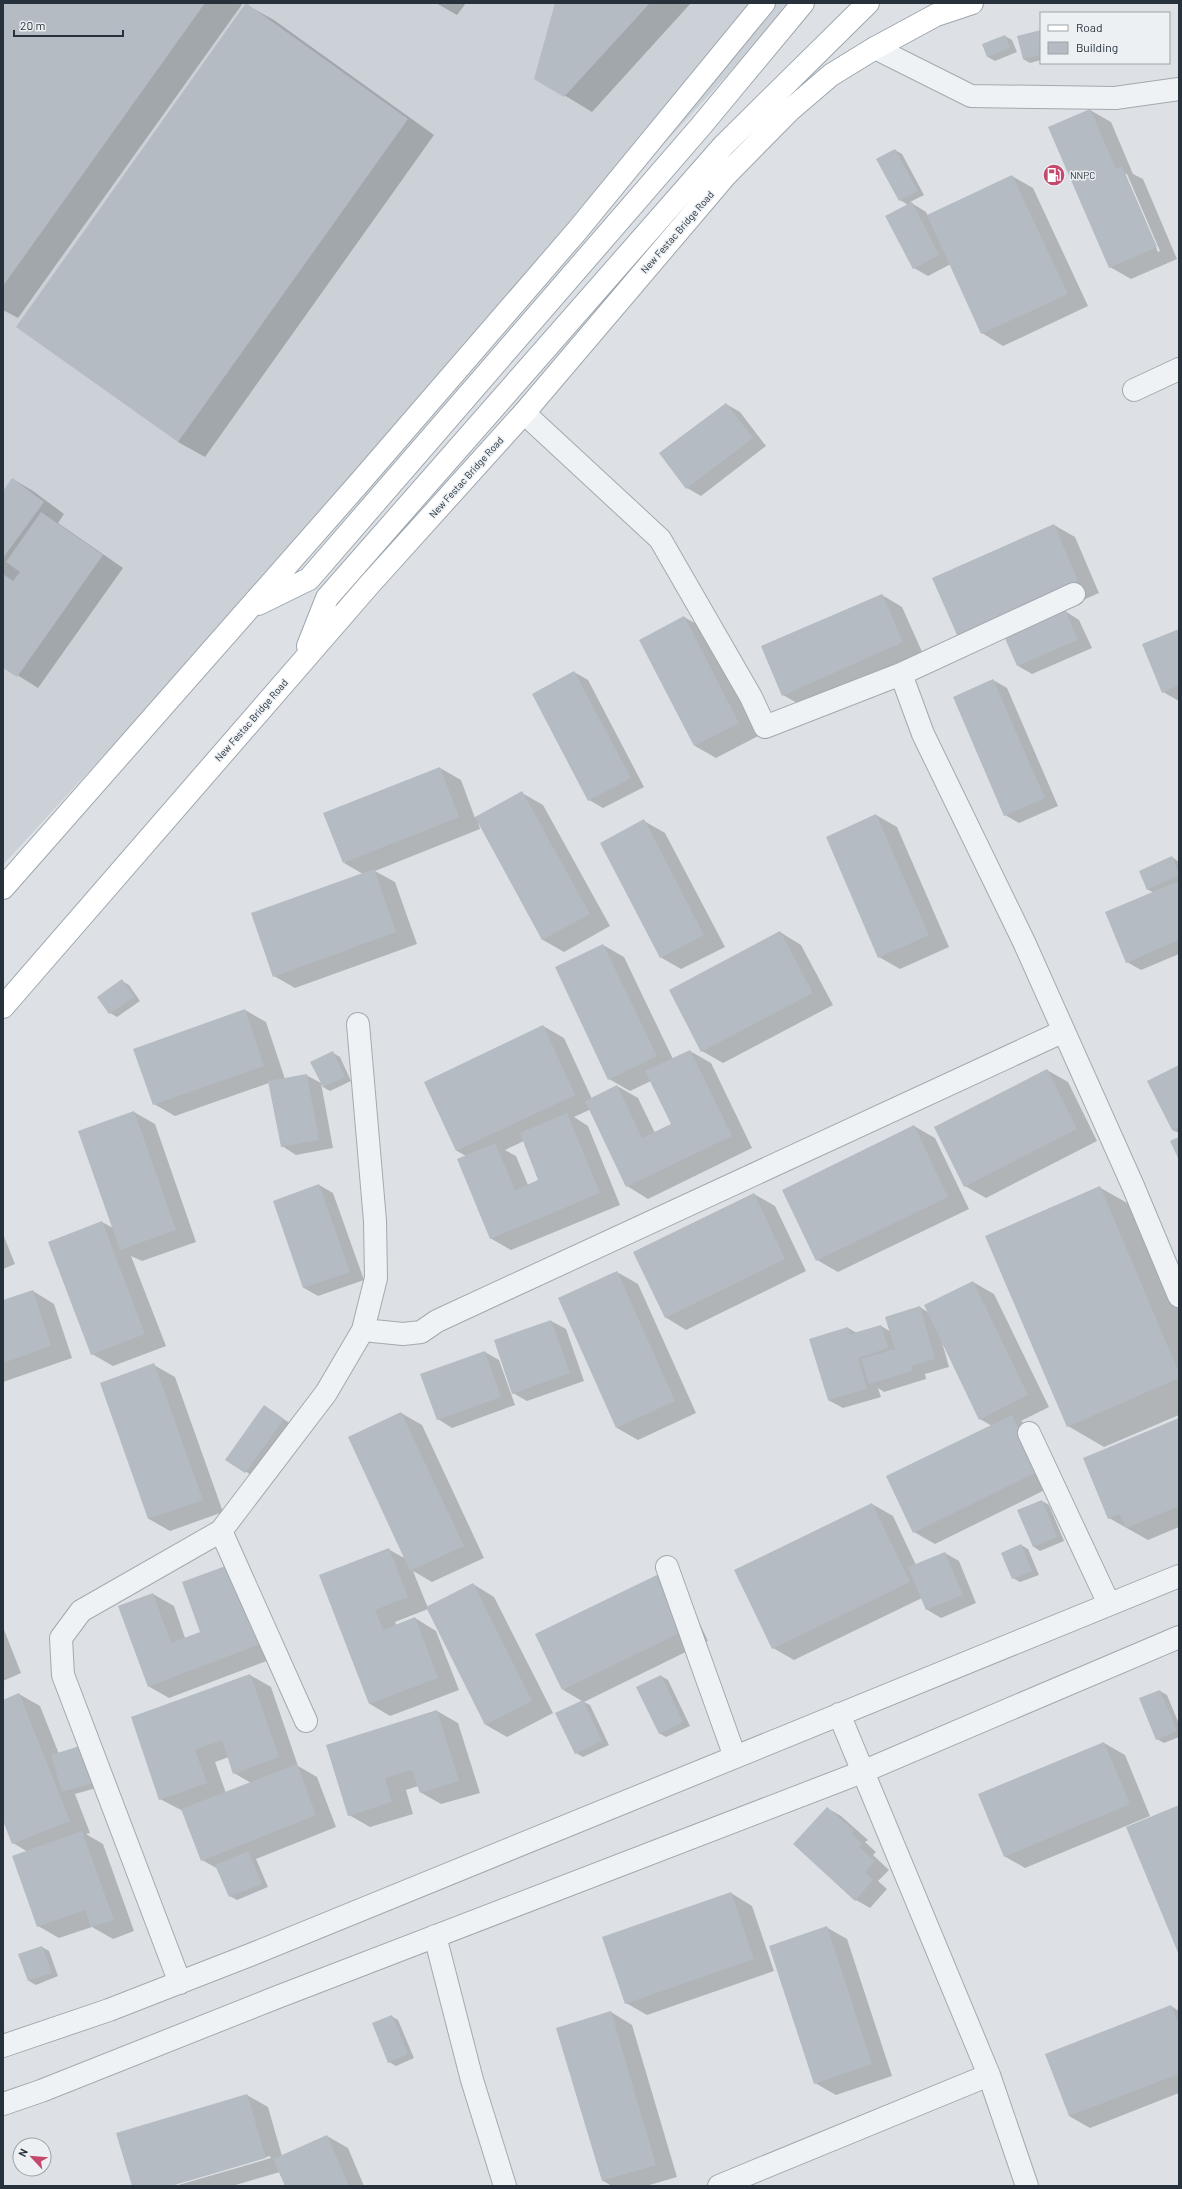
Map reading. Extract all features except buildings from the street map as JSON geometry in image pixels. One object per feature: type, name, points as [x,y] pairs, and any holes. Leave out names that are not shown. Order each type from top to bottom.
[{"type":"main road","points":[[3,888],[576,232],[764,3]]},
{"type":"main road","points":[[249,608],[309,579],[701,126],[803,3]]},
{"type":"main road","name":"New Festac Bridge Road","points":[[3,1006],[303,661],[524,413],[726,175],[789,112],[831,75],[875,48],[936,15],[972,3]]},
{"type":"main road","points":[[303,661],[327,598],[724,145],[865,7]]},
{"type":"street","points":[[875,48],[970,96],[1115,98],[1179,89]]},
{"type":"street","points":[[1134,390],[1179,369]]},
{"type":"street","points":[[524,413],[660,539],[751,697],[765,727],[901,674],[1074,594]]},
{"type":"street","points":[[901,674],[923,734],[1024,942],[1133,1186],[1179,1296]]},
{"type":"street","points":[[180,1983],[63,1675],[61,1638],[81,1611],[221,1531],[326,1393],[363,1330],[376,1278],[375,1221],[358,1024]]},
{"type":"street","points":[[363,1330],[403,1334],[421,1332],[444,1318],[1064,1031]]},
{"type":"street","points":[[1029,1433],[1109,1604]]},
{"type":"street","points":[[221,1531],[306,1721]]},
{"type":"street","points":[[667,1567],[735,1757]]},
{"type":"street","points":[[3,2046],[108,2010],[180,1983],[1179,1576]]},
{"type":"street","points":[[3,2104],[41,2091],[434,1936],[862,1772],[1179,1636]]},
{"type":"street","points":[[839,1714],[989,2075],[1027,2186]]},
{"type":"street","points":[[434,1936],[472,2080],[505,2186]]},
{"type":"street","points":[[719,2186],[989,2075]]},
{"type":"shaded area","points":[[3,3],[793,3],[3,865]]},
{"type":"place","name":"NNPC","points":[[1054,175]]}]
